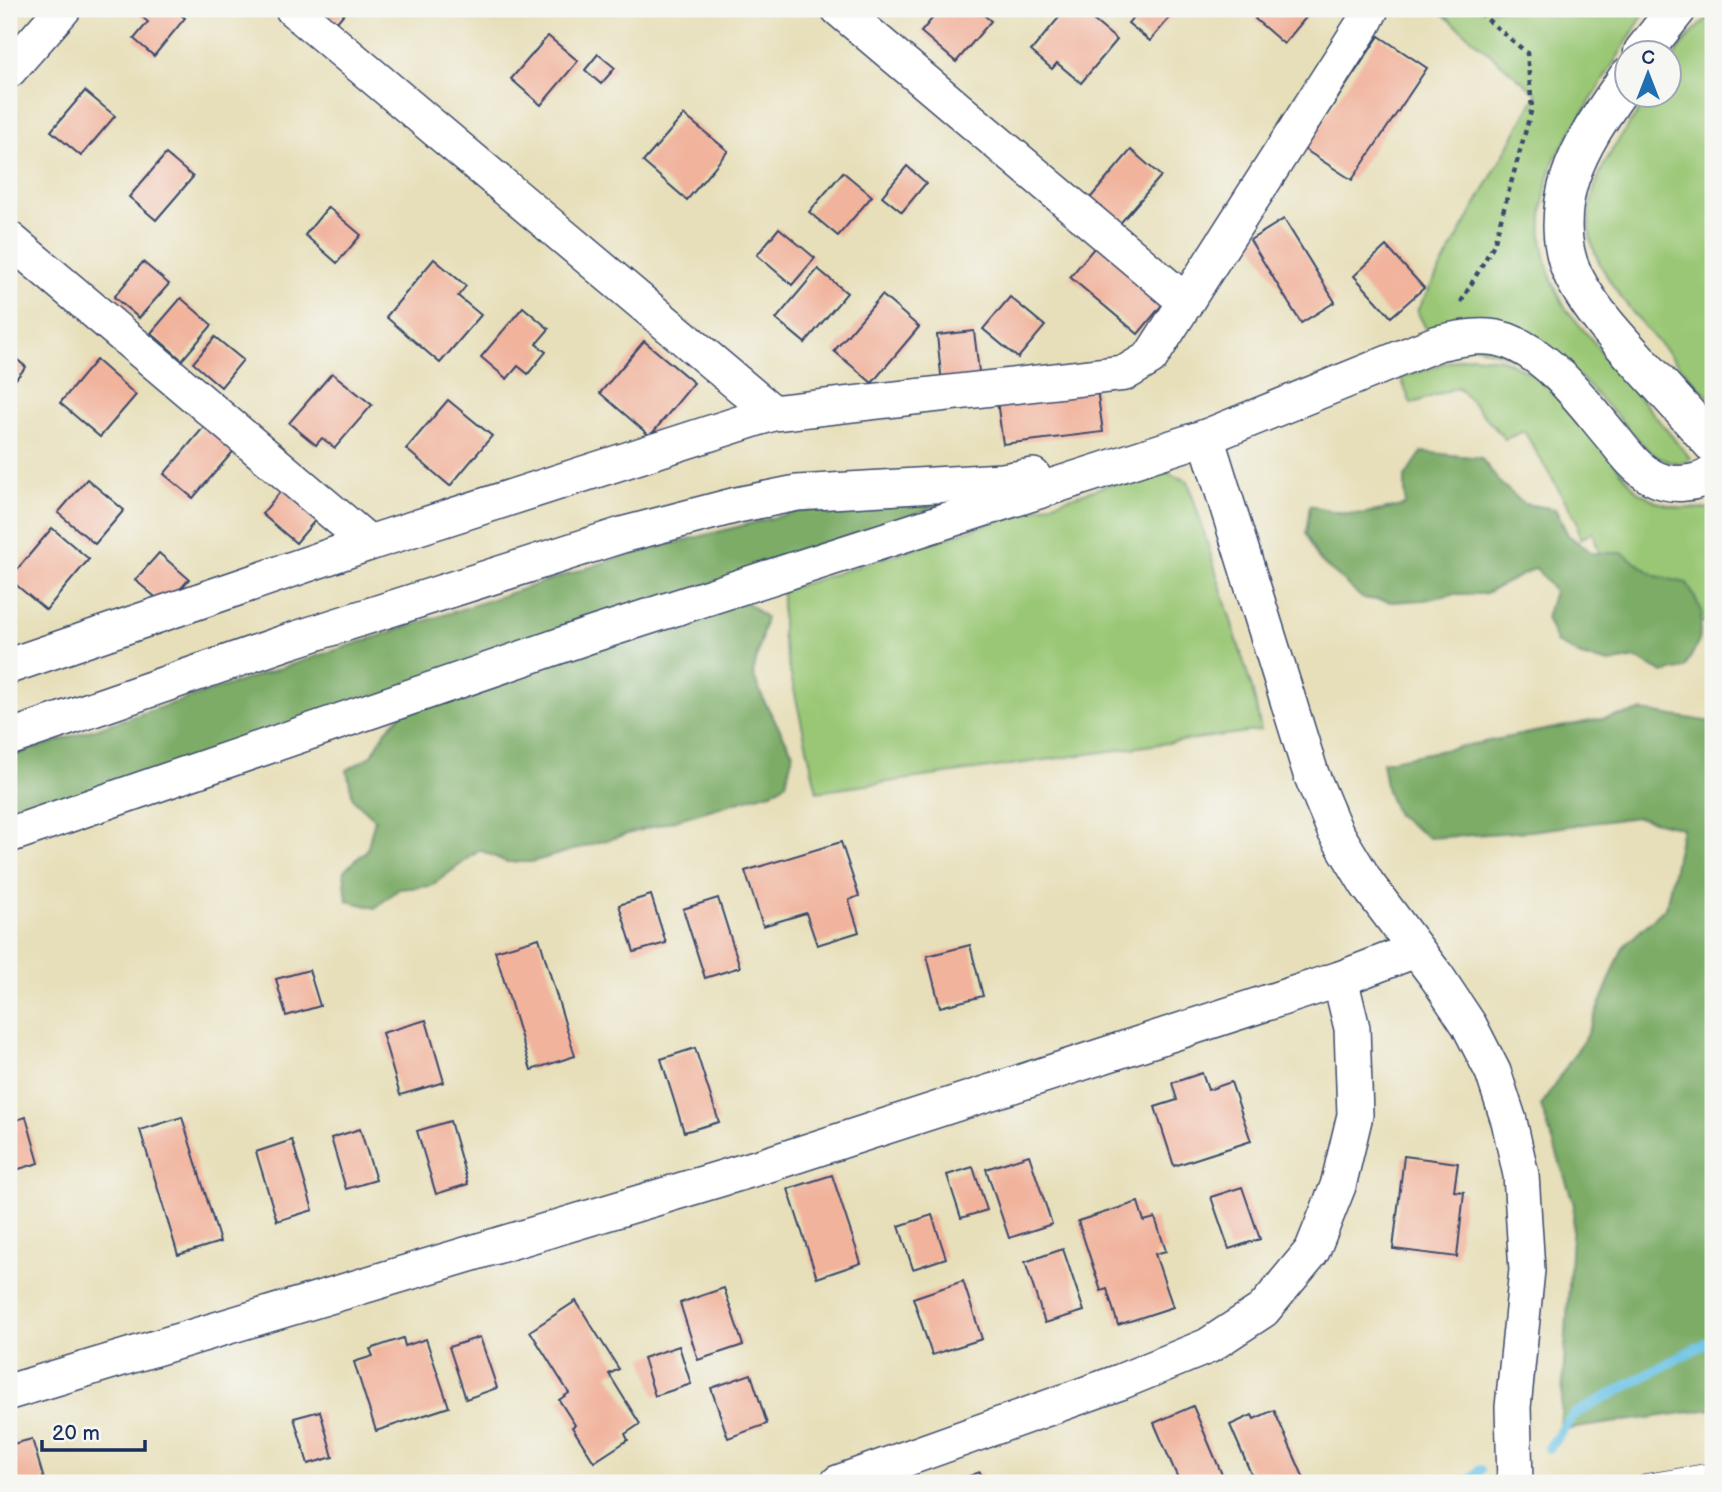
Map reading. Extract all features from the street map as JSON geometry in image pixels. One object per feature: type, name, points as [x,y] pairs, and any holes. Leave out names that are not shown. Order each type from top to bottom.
[{"type":"main road","points":[[1654,38],[1677,9]]},
{"type":"main road","points":[[1614,98],[1586,141],[1570,178],[1563,207],[1563,239],[1573,275],[1591,305],[1619,340],[1713,444]]},
{"type":"street","points":[[9,70],[62,9]]},
{"type":"street","points":[[293,9],[772,413]]},
{"type":"street","points":[[839,9],[1186,302]]},
{"type":"street","points":[[9,666],[369,543],[772,413],[1125,373],[1150,358],[1371,9]]},
{"type":"street","points":[[9,239],[369,543]]},
{"type":"street","points":[[9,835],[588,636],[1206,438],[1438,343],[1472,336],[1506,340],[1538,356],[1571,388],[1634,463],[1653,478],[1681,484],[1704,480],[1713,473]]},
{"type":"street","points":[[1206,438],[1311,774],[1335,831],[1367,884],[1469,1025],[1493,1072],[1510,1121],[1521,1175],[1527,1270],[1513,1406],[1515,1483]]},
{"type":"street","points":[[9,738],[330,628],[622,535],[737,505],[797,492],[1002,481],[1133,460]]},
{"type":"street","points":[[9,1392],[766,1165],[1340,979],[1415,950]]},
{"type":"street","points":[[838,1483],[1133,1377],[1208,1346],[1263,1310],[1312,1251],[1338,1185],[1355,1115],[1352,1028],[1340,979]]},
{"type":"lane","points":[[1647,1483],[1713,1472]]},
{"type":"path","points":[[1438,343],[1494,244],[1532,108],[1527,53],[1475,9]]},
{"type":"green space","points":[[1437,9],[1647,9],[1629,38],[1614,38],[1614,63],[1554,160],[1544,199],[1542,236],[1549,272],[1566,309],[1690,458],[1685,463],[1669,462],[1653,455],[1579,376],[1428,333],[1417,311],[1537,94]]},
{"type":"green space","points":[[1713,14],[1713,402],[1641,323],[1607,277],[1596,255],[1589,223],[1593,192],[1599,175],[1641,108],[1684,108],[1684,43]]},
{"type":"green space","points":[[1472,356],[1502,359],[1531,373],[1558,394],[1637,491],[1657,502],[1679,508],[1713,509],[1713,640],[1706,622],[1626,642],[1593,532],[1580,539],[1577,521],[1524,431],[1505,439],[1458,387],[1411,404],[1401,378]]},
{"type":"green space","points":[[1422,452],[1481,458],[1500,483],[1524,504],[1555,509],[1568,535],[1592,553],[1622,553],[1656,576],[1687,583],[1702,611],[1699,641],[1685,668],[1663,673],[1636,658],[1609,663],[1581,656],[1557,643],[1546,618],[1554,591],[1536,568],[1484,594],[1453,594],[1424,600],[1392,602],[1362,598],[1318,559],[1306,534],[1310,505],[1357,514],[1405,505],[1405,477]]},
{"type":"green space","points":[[1158,469],[1188,481],[1253,692],[1261,730],[817,792],[782,636],[782,591]]},
{"type":"green space","points":[[944,504],[9,823],[9,757],[624,556],[803,510]]},
{"type":"green space","points":[[744,600],[766,618],[753,674],[764,701],[793,753],[786,783],[774,791],[532,862],[506,862],[480,850],[431,886],[399,889],[375,908],[347,901],[344,871],[367,850],[375,819],[353,799],[347,770],[372,755],[386,730],[407,709]]},
{"type":"green space","points":[[1642,711],[1713,722],[1713,1409],[1560,1430],[1574,1205],[1541,1106],[1587,1035],[1623,947],[1666,907],[1682,828],[1637,817],[1531,831],[1429,838],[1397,815],[1387,792],[1382,762]]},
{"type":"building","points":[[147,9],[174,9],[185,18],[154,56],[134,39],[148,22],[141,16]]},
{"type":"building","points":[[320,9],[348,9],[336,23]]},
{"type":"building","points":[[940,9],[977,9],[991,21],[956,62],[921,32]]},
{"type":"building","points":[[1066,9],[1080,9],[1117,40],[1081,83],[1057,63],[1052,69],[1031,51]]},
{"type":"building","points":[[1140,9],[1177,9],[1150,41],[1128,23]]},
{"type":"building","points":[[1264,9],[1313,9],[1284,44],[1255,19]]},
{"type":"building","points":[[548,36],[578,61],[541,105],[511,79]]},
{"type":"building","points":[[1379,36],[1427,68],[1352,180],[1304,149]]},
{"type":"building","points":[[598,54],[615,68],[601,84],[585,70]]},
{"type":"building","points":[[85,91],[115,116],[81,156],[51,131]]},
{"type":"building","points":[[684,115],[728,151],[687,200],[643,162]]},
{"type":"building","points":[[1131,150],[1161,176],[1116,228],[1086,203]]},
{"type":"building","points":[[166,154],[193,177],[156,220],[129,197]]},
{"type":"building","points":[[907,166],[926,183],[902,212],[882,196]]},
{"type":"building","points":[[843,172],[872,196],[838,236],[809,212]]},
{"type":"building","points":[[328,207],[361,235],[337,263],[305,235]]},
{"type":"building","points":[[1284,219],[1335,302],[1301,323],[1250,240]]},
{"type":"building","points":[[779,228],[815,258],[792,285],[757,255]]},
{"type":"building","points":[[1099,242],[1167,299],[1138,334],[1070,277]]},
{"type":"building","points":[[1386,246],[1424,288],[1391,317],[1354,276]]},
{"type":"building","points":[[434,259],[466,286],[458,296],[481,315],[440,363],[386,317]]},
{"type":"building","points":[[143,262],[169,284],[139,318],[114,297]]},
{"type":"building","points":[[818,269],[847,293],[805,343],[776,319]]},
{"type":"building","points":[[882,295],[919,327],[872,383],[834,351]]},
{"type":"building","points":[[1010,297],[1045,326],[1018,358],[983,329]]},
{"type":"building","points":[[181,298],[212,325],[182,360],[151,333]]},
{"type":"building","points":[[523,307],[549,329],[536,344],[546,352],[528,374],[518,366],[507,379],[481,357]]},
{"type":"building","points":[[974,331],[980,380],[942,384],[937,335]]},
{"type":"building","points":[[215,337],[243,360],[221,387],[193,363]]},
{"type":"building","points":[[644,341],[694,383],[650,436],[600,393]]},
{"type":"building","points":[[9,353],[26,367],[9,387]]},
{"type":"building","points":[[96,360],[136,395],[100,437],[60,403]]},
{"type":"building","points":[[332,373],[372,405],[335,448],[322,438],[316,445],[289,423]]},
{"type":"building","points":[[1097,389],[1103,432],[1003,444],[997,401]]},
{"type":"building","points":[[448,400],[492,436],[450,486],[406,449]]},
{"type":"building","points":[[208,422],[237,447],[193,498],[164,474]]},
{"type":"building","points":[[87,479],[124,510],[95,544],[58,513]]},
{"type":"building","points":[[284,487],[318,517],[296,543],[262,514]]},
{"type":"building","points":[[52,528],[89,559],[46,610],[9,579]]},
{"type":"building","points":[[159,553],[189,579],[166,606],[135,580]]},
{"type":"building","points":[[841,842],[859,896],[849,900],[859,932],[817,945],[806,913],[763,926],[745,871]]},
{"type":"building","points":[[651,895],[666,943],[634,952],[619,905]]},
{"type":"building","points":[[718,898],[740,967],[705,978],[683,909]]},
{"type":"building","points":[[539,938],[575,1056],[531,1070],[495,951]]},
{"type":"building","points":[[970,945],[983,996],[940,1007],[927,956]]},
{"type":"building","points":[[309,970],[320,1006],[286,1016],[276,979]]},
{"type":"building","points":[[426,1020],[444,1082],[400,1095],[382,1033]]},
{"type":"building","points":[[695,1048],[719,1122],[684,1132],[661,1059]]},
{"type":"building","points":[[1202,1073],[1208,1090],[1231,1082],[1251,1141],[1174,1166],[1155,1107],[1177,1100],[1172,1083]]},
{"type":"building","points":[[26,1117],[39,1163],[9,1172],[9,1122]]},
{"type":"building","points":[[182,1117],[220,1242],[178,1255],[140,1130]]},
{"type":"building","points":[[450,1121],[468,1184],[436,1194],[417,1131]]},
{"type":"building","points":[[360,1129],[376,1180],[346,1189],[331,1138]]},
{"type":"building","points":[[292,1140],[313,1210],[277,1221],[256,1152]]},
{"type":"building","points":[[1029,1155],[1052,1224],[1009,1238],[986,1169]]},
{"type":"building","points":[[1404,1156],[1458,1163],[1454,1191],[1464,1192],[1457,1257],[1393,1249]]},
{"type":"building","points":[[973,1167],[987,1210],[961,1218],[947,1175]]},
{"type":"building","points":[[832,1175],[861,1263],[817,1278],[788,1189]]},
{"type":"building","points":[[1242,1187],[1260,1239],[1229,1249],[1211,1197]]},
{"type":"building","points":[[1138,1202],[1144,1221],[1155,1218],[1166,1251],[1155,1254],[1173,1307],[1118,1325],[1107,1289],[1101,1291],[1078,1221]]},
{"type":"building","points":[[932,1215],[946,1258],[913,1269],[899,1226]]},
{"type":"building","points":[[1063,1249],[1084,1311],[1045,1323],[1025,1262]]},
{"type":"building","points":[[963,1281],[982,1339],[932,1355],[913,1298]]},
{"type":"building","points":[[724,1288],[743,1345],[698,1360],[680,1303]]},
{"type":"building","points":[[576,1301],[619,1369],[609,1374],[640,1424],[625,1434],[628,1440],[594,1462],[559,1400],[569,1393],[530,1331]]},
{"type":"building","points":[[480,1337],[497,1388],[466,1399],[449,1347]]},
{"type":"building","points":[[403,1338],[405,1346],[426,1339],[449,1407],[376,1431],[354,1362],[373,1356],[370,1349]]},
{"type":"building","points":[[679,1346],[691,1384],[655,1396],[643,1358]]},
{"type":"building","points":[[751,1374],[767,1424],[728,1438],[711,1388]]},
{"type":"building","points":[[1193,1406],[1223,1477],[1208,1483],[1180,1483],[1154,1423]]},
{"type":"building","points":[[1274,1410],[1306,1483],[1255,1483],[1230,1425],[1252,1415],[1254,1419]]},
{"type":"building","points":[[320,1411],[333,1457],[308,1464],[294,1418]]},
{"type":"building","points":[[32,1439],[45,1483],[9,1483],[9,1445]]},
{"type":"building","points":[[980,1472],[984,1483],[950,1483]]},
{"type":"waterway","points":[[1549,1448],[1573,1415],[1713,1339]]},
{"type":"waterway","points":[[1468,1483],[1480,1470]]}]
